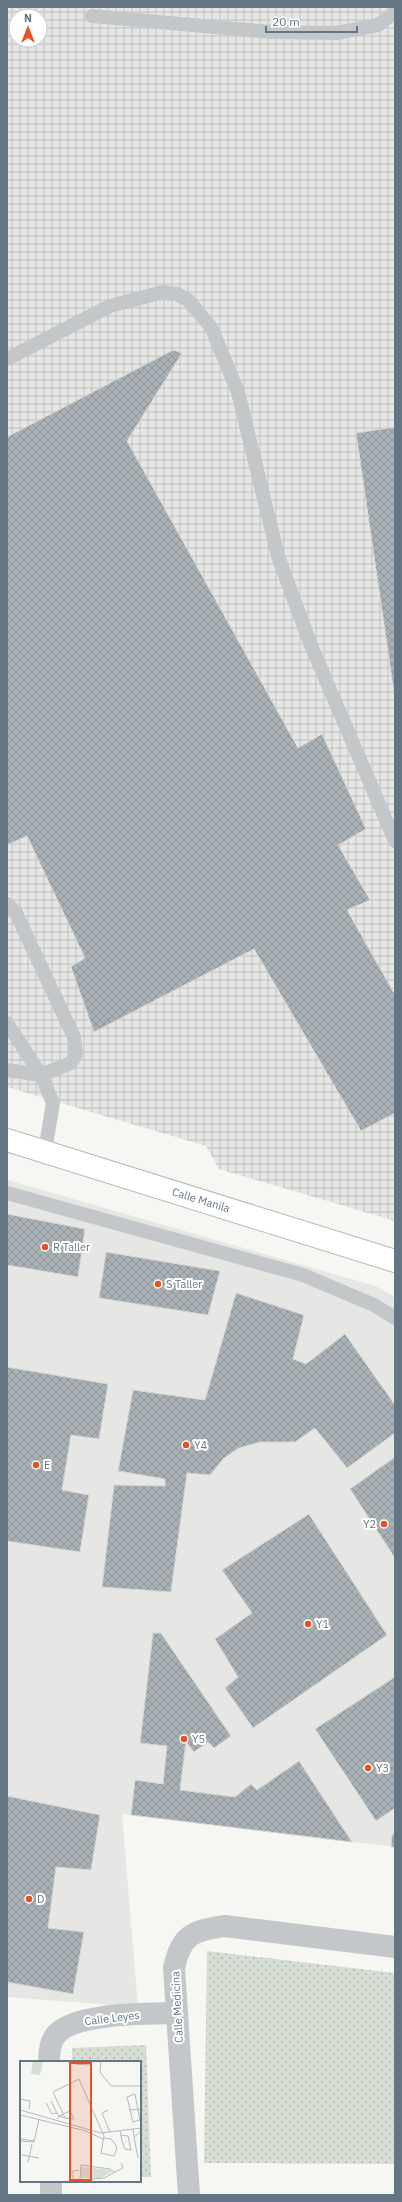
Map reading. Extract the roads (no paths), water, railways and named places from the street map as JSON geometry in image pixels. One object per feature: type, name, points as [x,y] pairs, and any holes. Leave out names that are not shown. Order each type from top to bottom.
[{"type":"street","name":"Calle Manila","points":[[7,1140],[395,1261]]},
{"type":"street","name":"Calle Medicina","points":[[189,2195],[174,1968],[177,1952],[183,1941],[191,1934],[203,1929],[224,1926],[395,1947]]},
{"type":"street","name":"Calle Leyes","points":[[49,2061],[49,2052],[56,2035],[68,2026],[83,2020],[107,2016],[176,2013]]},
{"type":"street","points":[[51,2182],[51,2195]]},
{"type":"lane","points":[[92,16],[271,32],[336,33],[378,25],[395,12]]},
{"type":"lane","points":[[7,359],[110,306],[163,292],[177,294],[188,300],[212,327],[238,392],[278,556],[310,643],[395,841]]},
{"type":"lane","points":[[7,904],[15,911],[76,1044],[76,1054],[71,1063],[41,1075],[7,1070]]},
{"type":"lane","points":[[7,1024],[41,1075],[53,1103],[45,1151]]},
{"type":"lane","points":[[7,1193],[303,1275],[374,1305],[395,1318]]},
{"type":"place","name":"R Taller","points":[[45,1247]]},
{"type":"place","name":"S Taller","points":[[158,1284]]},
{"type":"place","name":"Y4","points":[[186,1445]]},
{"type":"place","name":"E","points":[[36,1465]]},
{"type":"place","name":"Y2","points":[[384,1524]]},
{"type":"place","name":"Y1","points":[[308,1624]]},
{"type":"place","name":"Y5","points":[[184,1739]]},
{"type":"place","name":"Y3","points":[[368,1768]]},
{"type":"place","name":"D","points":[[29,1899]]}]
